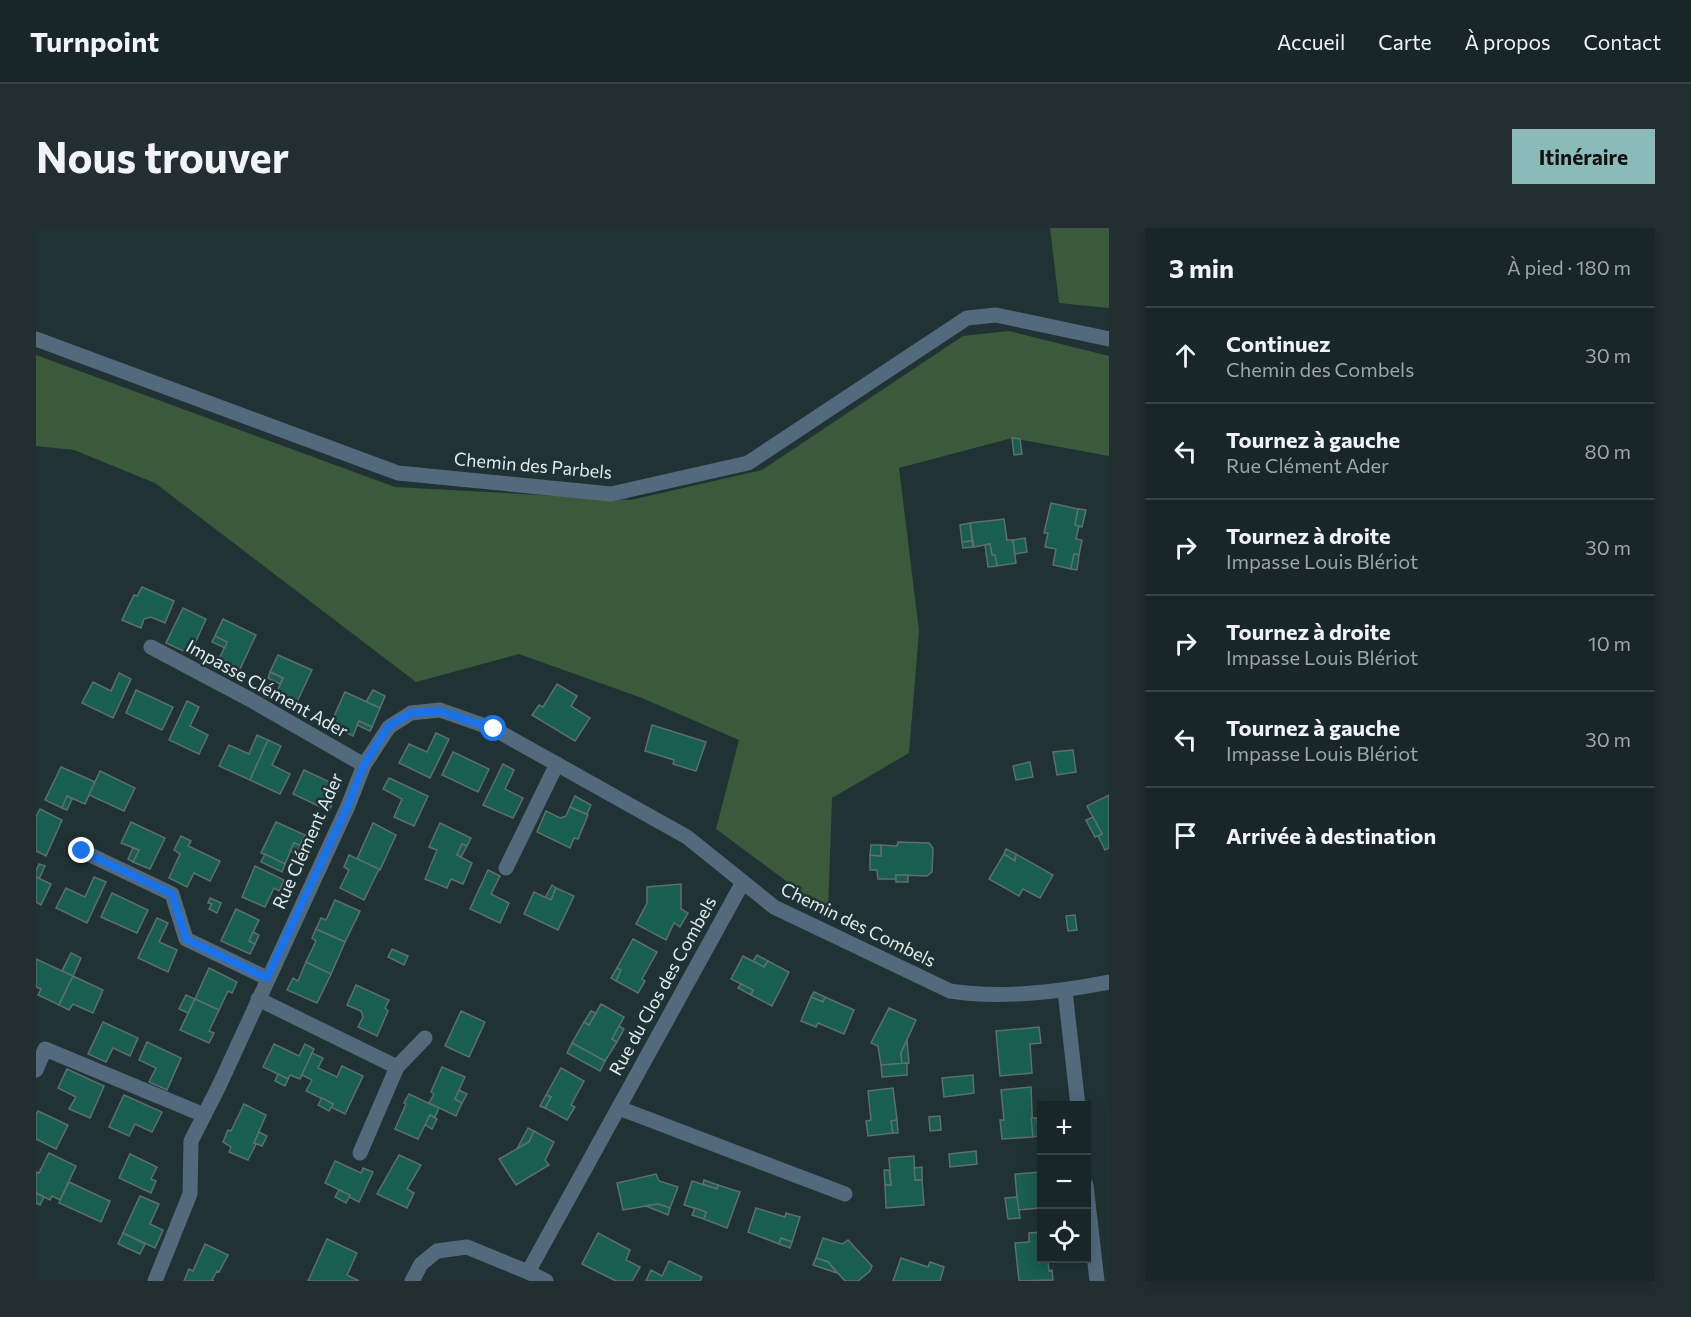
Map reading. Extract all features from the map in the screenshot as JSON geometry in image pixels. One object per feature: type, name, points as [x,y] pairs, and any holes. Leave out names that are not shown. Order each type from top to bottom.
[{"type":"street","name":"Chemin des Parbels","points":[[36,339],[398,473],[611,494],[748,463],[967,318],[996,315],[1109,339]]},
{"type":"street","name":"Impasse Clément Ader","points":[[151,647],[251,700],[364,765]]},
{"type":"street","name":"Chemin des Combels","points":[[411,713],[440,711],[494,729],[687,837],[774,908],[950,991],[978,995],[1065,991],[1109,982]]},
{"type":"street","name":"Rue Clément Ader","points":[[155,1281],[190,1194],[191,1141],[348,806],[364,765],[389,726],[411,713]]},
{"type":"street","points":[[506,868],[557,764]]},
{"type":"street","points":[[82,851],[172,894],[186,939],[267,978]]},
{"type":"street","name":"Rue du Clos des Combels","points":[[528,1272],[742,882]]},
{"type":"street","points":[[1065,991],[1077,1101]]},
{"type":"street","points":[[258,999],[398,1066]]},
{"type":"street","points":[[360,1153],[398,1066],[425,1038]]},
{"type":"street","points":[[36,1070],[45,1049],[204,1115]]},
{"type":"street","points":[[619,1108],[845,1194]]},
{"type":"street","points":[[1089,1209],[1097,1281]]},
{"type":"street","points":[[412,1281],[421,1264],[437,1251],[467,1247],[546,1281]]},
{"type":"green space","points":[[1050,228],[1109,228],[1109,308],[1059,303]]},
{"type":"green space","points":[[1009,331],[1109,356],[1109,456],[1012,438],[899,468],[919,631],[909,753],[832,798],[828,912],[716,829],[739,740],[642,698],[519,654],[416,682],[155,483],[74,450],[36,446],[36,355],[395,487],[631,500],[762,470],[963,336]]},
{"type":"building","points":[[1012,438],[1020,439],[1022,454],[1014,455]]},
{"type":"building","points":[[1051,503],[1078,509],[1075,525],[1079,526],[1076,539],[1082,540],[1079,555],[1074,554],[1071,569],[1053,565],[1056,549],[1045,547],[1048,533],[1044,533]]},
{"type":"building","points":[[1078,509],[1086,510],[1082,527],[1075,525]]},
{"type":"building","points":[[1004,519],[1007,540],[1013,540],[1016,563],[997,566],[990,544],[974,547],[970,523]]},
{"type":"building","points":[[970,523],[972,541],[962,542],[960,525]]},
{"type":"building","points":[[1025,538],[1027,552],[1015,554],[1013,540]]},
{"type":"building","points":[[972,541],[973,547],[963,548],[962,542]]},
{"type":"building","points":[[990,544],[997,566],[988,567],[985,545]]},
{"type":"building","points":[[1074,554],[1079,555],[1077,570],[1071,569]]},
{"type":"building","points":[[142,587],[174,601],[165,623],[151,617],[144,619],[141,628],[122,620],[134,595],[137,596]]},
{"type":"building","points":[[183,608],[206,619],[190,654],[166,643]]},
{"type":"building","points":[[223,619],[256,635],[240,669],[219,659],[227,642],[215,636]]},
{"type":"building","points":[[215,636],[227,642],[225,648],[212,642]]},
{"type":"building","points":[[278,655],[312,670],[296,704],[276,694],[283,678],[270,672]]},
{"type":"building","points":[[270,672],[283,678],[280,684],[268,678]]},
{"type":"building","points":[[119,673],[131,679],[113,718],[82,703],[93,682],[111,691]]},
{"type":"building","points":[[557,684],[577,696],[571,706],[590,718],[575,741],[532,715],[539,705],[543,707]]},
{"type":"building","points":[[136,690],[173,707],[162,730],[126,713]]},
{"type":"building","points":[[373,690],[385,696],[380,708],[366,702]]},
{"type":"building","points":[[345,692],[380,708],[372,727],[359,721],[353,736],[330,725]]},
{"type":"building","points":[[187,701],[199,707],[190,726],[208,735],[199,754],[169,740]]},
{"type":"building","points":[[359,721],[372,727],[370,731],[357,725]]},
{"type":"building","points":[[652,725],[706,742],[696,771],[673,764],[674,760],[645,751]]},
{"type":"building","points":[[436,733],[449,739],[430,778],[399,763],[409,744],[427,752]]},
{"type":"building","points":[[257,735],[268,740],[250,780],[219,766],[229,745],[249,754]]},
{"type":"building","points":[[268,740],[281,746],[272,765],[290,774],[280,794],[250,780]]},
{"type":"building","points":[[1073,750],[1076,772],[1057,775],[1053,752]]},
{"type":"building","points":[[453,752],[489,769],[478,792],[442,775]]},
{"type":"building","points":[[1030,762],[1033,777],[1016,780],[1013,766]]},
{"type":"building","points":[[503,764],[514,770],[505,789],[523,798],[513,818],[483,805]]},
{"type":"building","points":[[61,767],[95,782],[85,804],[67,796],[62,808],[45,800]]},
{"type":"building","points":[[304,770],[340,787],[329,811],[293,794]]},
{"type":"building","points":[[100,771],[135,788],[124,811],[89,795]]},
{"type":"building","points":[[389,778],[428,796],[414,826],[394,817],[402,799],[383,789]]},
{"type":"building","points":[[1109,795],[1109,848],[1105,850],[1098,836],[1102,834],[1087,806]]},
{"type":"building","points":[[67,796],[72,799],[67,810],[62,808]]},
{"type":"building","points":[[575,796],[591,805],[587,814],[570,807]]},
{"type":"building","points":[[570,807],[588,815],[578,839],[574,838],[570,848],[537,832],[546,811],[560,818],[566,816]]},
{"type":"building","points":[[40,809],[62,820],[46,856],[36,851],[36,817]]},
{"type":"building","points":[[1093,817],[1102,834],[1095,837],[1086,820]]},
{"type":"building","points":[[131,822],[165,838],[150,869],[133,862],[139,850],[121,843]]},
{"type":"building","points":[[276,822],[305,835],[300,845],[294,843],[285,864],[261,853]]},
{"type":"building","points":[[373,823],[396,835],[380,870],[357,859]]},
{"type":"building","points":[[440,823],[471,838],[467,846],[462,844],[457,855],[472,863],[463,884],[451,879],[447,888],[425,879],[437,850],[429,847]]},
{"type":"building","points":[[181,836],[191,841],[188,846],[220,861],[210,881],[194,873],[187,887],[169,878],[180,854],[174,850]]},
{"type":"building","points":[[898,842],[929,843],[933,848],[932,872],[927,876],[896,875],[896,879],[878,879],[877,870],[870,870],[870,855],[881,856],[881,845],[897,846]]},
{"type":"building","points":[[294,843],[300,845],[296,854],[290,851]]},
{"type":"building","points":[[462,844],[467,846],[461,857],[457,855]]},
{"type":"building","points":[[871,845],[881,845],[881,856],[870,855]]},
{"type":"building","points":[[133,848],[139,850],[133,862],[128,859]]},
{"type":"building","points":[[1006,849],[1016,854],[1015,861],[1004,854]]},
{"type":"building","points":[[265,854],[285,864],[282,872],[261,862]]},
{"type":"building","points":[[1004,854],[1015,861],[1016,854],[1053,875],[1040,898],[1023,889],[1019,896],[989,879]]},
{"type":"building","points":[[349,855],[379,869],[364,900],[340,888],[349,870],[344,867]]},
{"type":"building","points":[[39,864],[45,866],[39,879],[36,877],[36,871]]},
{"type":"building","points":[[255,866],[284,880],[279,891],[274,888],[265,907],[242,897]]},
{"type":"building","points":[[488,870],[500,876],[491,894],[509,903],[500,923],[470,909]]},
{"type":"building","points":[[896,875],[908,875],[908,882],[896,882]]},
{"type":"building","points":[[36,877],[51,884],[41,905],[36,902]]},
{"type":"building","points":[[94,877],[106,882],[87,923],[56,908],[66,888],[85,897]]},
{"type":"building","points":[[681,884],[681,909],[688,913],[680,927],[674,923],[666,940],[636,924],[647,903],[647,887]]},
{"type":"building","points":[[552,885],[556,888],[551,900],[545,898]]},
{"type":"building","points":[[556,888],[574,896],[558,930],[524,914],[534,892],[551,900]]},
{"type":"building","points":[[112,893],[148,910],[137,933],[101,917]]},
{"type":"building","points":[[210,898],[221,903],[217,913],[209,909],[212,904],[208,903]]},
{"type":"building","points":[[335,900],[360,911],[345,942],[316,929],[321,918],[326,920]]},
{"type":"building","points":[[236,909],[259,920],[249,941],[255,944],[250,954],[221,941]]},
{"type":"building","points":[[1075,915],[1077,930],[1068,931],[1066,916]]},
{"type":"building","points":[[157,918],[168,923],[159,942],[177,950],[168,972],[138,958]]},
{"type":"building","points":[[316,929],[345,942],[331,974],[306,962],[316,941],[312,938]]},
{"type":"building","points":[[253,932],[259,935],[255,944],[249,941]]},
{"type":"building","points":[[633,939],[657,952],[642,979],[645,981],[638,993],[616,981],[621,970],[617,968]]},
{"type":"building","points":[[392,949],[408,956],[404,965],[388,957]]},
{"type":"building","points":[[71,953],[81,958],[73,976],[62,971]]},
{"type":"building","points":[[757,955],[768,961],[764,967],[753,961]]},
{"type":"building","points":[[743,956],[764,967],[768,961],[789,972],[772,1006],[751,995],[753,990],[731,979]]},
{"type":"building","points":[[36,959],[73,976],[59,1005],[38,995],[41,989],[36,987]]},
{"type":"building","points":[[306,962],[331,974],[317,1003],[287,990],[293,978],[298,981]]},
{"type":"building","points":[[209,968],[237,982],[232,993],[228,991],[219,1010],[195,999]]},
{"type":"building","points":[[617,968],[621,970],[616,981],[611,978]]},
{"type":"building","points":[[73,976],[103,990],[93,1013],[73,1004],[69,1010],[59,1005]]},
{"type":"building","points":[[741,984],[753,990],[751,995],[738,988]]},
{"type":"building","points":[[356,985],[389,1000],[385,1008],[388,1011],[377,1036],[358,1027],[363,1017],[361,1011],[347,1005]]},
{"type":"building","points":[[814,992],[825,997],[823,1002],[811,997]]},
{"type":"building","points":[[186,995],[195,999],[188,1013],[179,1009]]},
{"type":"building","points":[[811,997],[823,1002],[825,997],[854,1010],[844,1034],[818,1023],[816,1027],[801,1021]]},
{"type":"building","points":[[195,999],[219,1010],[209,1031],[214,1033],[209,1043],[180,1030]]},
{"type":"building","points":[[601,1004],[624,1017],[612,1039],[617,1042],[605,1061],[572,1043],[584,1022],[589,1025]]},
{"type":"building","points":[[889,1008],[916,1020],[901,1053],[902,1064],[881,1065],[878,1046],[871,1043]]},
{"type":"building","points":[[461,1011],[485,1022],[469,1057],[445,1046]]},
{"type":"building","points":[[591,1011],[596,1013],[589,1025],[584,1022]]},
{"type":"building","points":[[103,1022],[138,1038],[130,1056],[113,1048],[106,1062],[88,1054]]},
{"type":"building","points":[[619,1026],[624,1029],[617,1042],[612,1039]]},
{"type":"building","points":[[1039,1027],[1041,1043],[1030,1044],[1032,1073],[1000,1076],[996,1031]]},
{"type":"building","points":[[907,1040],[909,1063],[902,1064],[901,1053]]},
{"type":"building","points":[[147,1042],[181,1058],[167,1090],[149,1082],[156,1068],[139,1060]]},
{"type":"building","points":[[572,1043],[605,1061],[600,1071],[567,1053]]},
{"type":"building","points":[[274,1044],[299,1056],[305,1044],[314,1049],[300,1079],[290,1075],[288,1079],[263,1067]]},
{"type":"building","points":[[312,1053],[323,1058],[318,1068],[337,1077],[342,1066],[363,1076],[345,1114],[331,1107],[333,1104],[306,1091],[312,1080],[302,1075]]},
{"type":"building","points":[[907,1063],[907,1075],[882,1077],[881,1065]]},
{"type":"building","points":[[442,1067],[465,1077],[455,1099],[462,1103],[456,1116],[429,1103],[434,1094],[431,1092]]},
{"type":"building","points":[[561,1068],[584,1081],[571,1105],[575,1107],[567,1120],[545,1108],[551,1097],[546,1095]]},
{"type":"building","points":[[67,1069],[104,1086],[90,1118],[69,1109],[76,1097],[58,1088]]},
{"type":"building","points":[[278,1074],[288,1079],[285,1086],[275,1081]]},
{"type":"building","points":[[973,1075],[974,1093],[944,1097],[942,1078]]},
{"type":"building","points":[[1031,1087],[1033,1137],[1002,1139],[1000,1120],[1004,1120],[1001,1090]]},
{"type":"building","points":[[893,1088],[897,1120],[891,1121],[893,1133],[868,1136],[866,1121],[871,1120],[868,1091]]},
{"type":"building","points":[[459,1090],[467,1094],[462,1103],[455,1099]]},
{"type":"building","points":[[409,1094],[439,1108],[435,1117],[430,1115],[418,1139],[395,1129]]},
{"type":"building","points":[[124,1095],[162,1112],[152,1132],[135,1124],[129,1136],[109,1127]]},
{"type":"building","points":[[546,1095],[551,1097],[545,1108],[540,1106]]},
{"type":"building","points":[[322,1098],[333,1104],[329,1111],[318,1105]]},
{"type":"building","points":[[244,1104],[266,1115],[248,1160],[229,1152],[231,1147],[223,1142]]},
{"type":"building","points":[[38,1111],[68,1125],[56,1149],[36,1139]]},
{"type":"building","points":[[430,1115],[437,1119],[432,1129],[425,1125]]},
{"type":"building","points":[[940,1116],[941,1130],[930,1131],[929,1117]]},
{"type":"building","points":[[1031,1118],[1037,1118],[1037,1136],[1033,1137]]},
{"type":"building","points":[[897,1120],[898,1133],[893,1133],[891,1121]]},
{"type":"building","points":[[528,1128],[534,1131],[529,1142],[517,1149]]},
{"type":"building","points":[[534,1131],[554,1142],[545,1160],[549,1165],[516,1185],[499,1159],[529,1142]]},
{"type":"building","points":[[259,1132],[267,1136],[262,1146],[254,1143]]},
{"type":"building","points":[[976,1151],[977,1164],[950,1167],[949,1154]]},
{"type":"building","points":[[49,1153],[76,1166],[60,1200],[52,1196],[50,1200],[36,1193],[36,1172],[39,1173]]},
{"type":"building","points":[[130,1154],[157,1167],[151,1179],[156,1181],[151,1193],[119,1178]]},
{"type":"building","points":[[399,1155],[421,1165],[407,1189],[414,1193],[407,1208],[377,1194]]},
{"type":"building","points":[[914,1156],[915,1180],[922,1180],[924,1205],[886,1208],[885,1185],[891,1185],[889,1158]]},
{"type":"building","points":[[335,1161],[361,1173],[363,1168],[373,1172],[359,1202],[325,1183]]},
{"type":"building","points":[[922,1167],[922,1180],[915,1180],[914,1168]]},
{"type":"building","points":[[884,1170],[889,1170],[891,1185],[885,1185]]},
{"type":"building","points":[[1037,1172],[1037,1208],[1018,1210],[1015,1174]]},
{"type":"building","points":[[656,1174],[659,1181],[678,1187],[670,1208],[658,1204],[623,1210],[617,1183]]},
{"type":"building","points":[[704,1180],[718,1185],[717,1189],[703,1184]]},
{"type":"building","points":[[692,1181],[717,1189],[718,1185],[740,1192],[727,1228],[704,1219],[706,1212],[684,1205]]},
{"type":"building","points":[[69,1182],[110,1201],[101,1222],[59,1203]]},
{"type":"building","points":[[339,1190],[350,1195],[346,1203],[335,1197]]},
{"type":"building","points":[[36,1193],[44,1197],[40,1205],[36,1203]]},
{"type":"building","points":[[140,1196],[159,1204],[150,1224],[163,1230],[155,1248],[123,1233]]},
{"type":"building","points":[[1017,1197],[1020,1218],[1008,1219],[1005,1198]]},
{"type":"building","points":[[658,1204],[670,1208],[668,1215],[646,1206]]},
{"type":"building","points":[[695,1208],[706,1212],[704,1219],[692,1215]]},
{"type":"building","points":[[756,1208],[785,1217],[786,1213],[800,1217],[792,1242],[781,1238],[779,1244],[748,1232]]},
{"type":"building","points":[[1037,1232],[1037,1263],[1048,1263],[1049,1271],[1052,1270],[1053,1280],[1019,1281],[1015,1243],[1029,1242],[1029,1233]]},
{"type":"building","points":[[123,1233],[145,1244],[140,1254],[118,1244]]},
{"type":"building","points":[[598,1233],[630,1250],[626,1260],[640,1267],[632,1281],[616,1281],[582,1264]]},
{"type":"building","points":[[781,1238],[792,1242],[790,1248],[779,1244]]},
{"type":"building","points":[[823,1238],[842,1244],[848,1240],[872,1266],[870,1271],[858,1281],[845,1281],[828,1262],[816,1258]]},
{"type":"building","points":[[327,1239],[357,1253],[347,1275],[359,1281],[308,1281]]},
{"type":"building","points":[[205,1244],[228,1255],[212,1280],[214,1281],[184,1281],[189,1269],[193,1271]]},
{"type":"building","points":[[816,1258],[828,1262],[837,1273],[813,1265]]},
{"type":"building","points":[[901,1258],[928,1267],[930,1262],[944,1267],[940,1281],[893,1281]]},
{"type":"building","points":[[669,1261],[702,1277],[700,1281],[646,1281],[651,1270],[662,1276]]},
{"type":"route","points":[[82,851],[172,894],[186,939],[267,978],[348,806],[364,765],[389,726],[411,713],[440,711],[494,729]]}]
